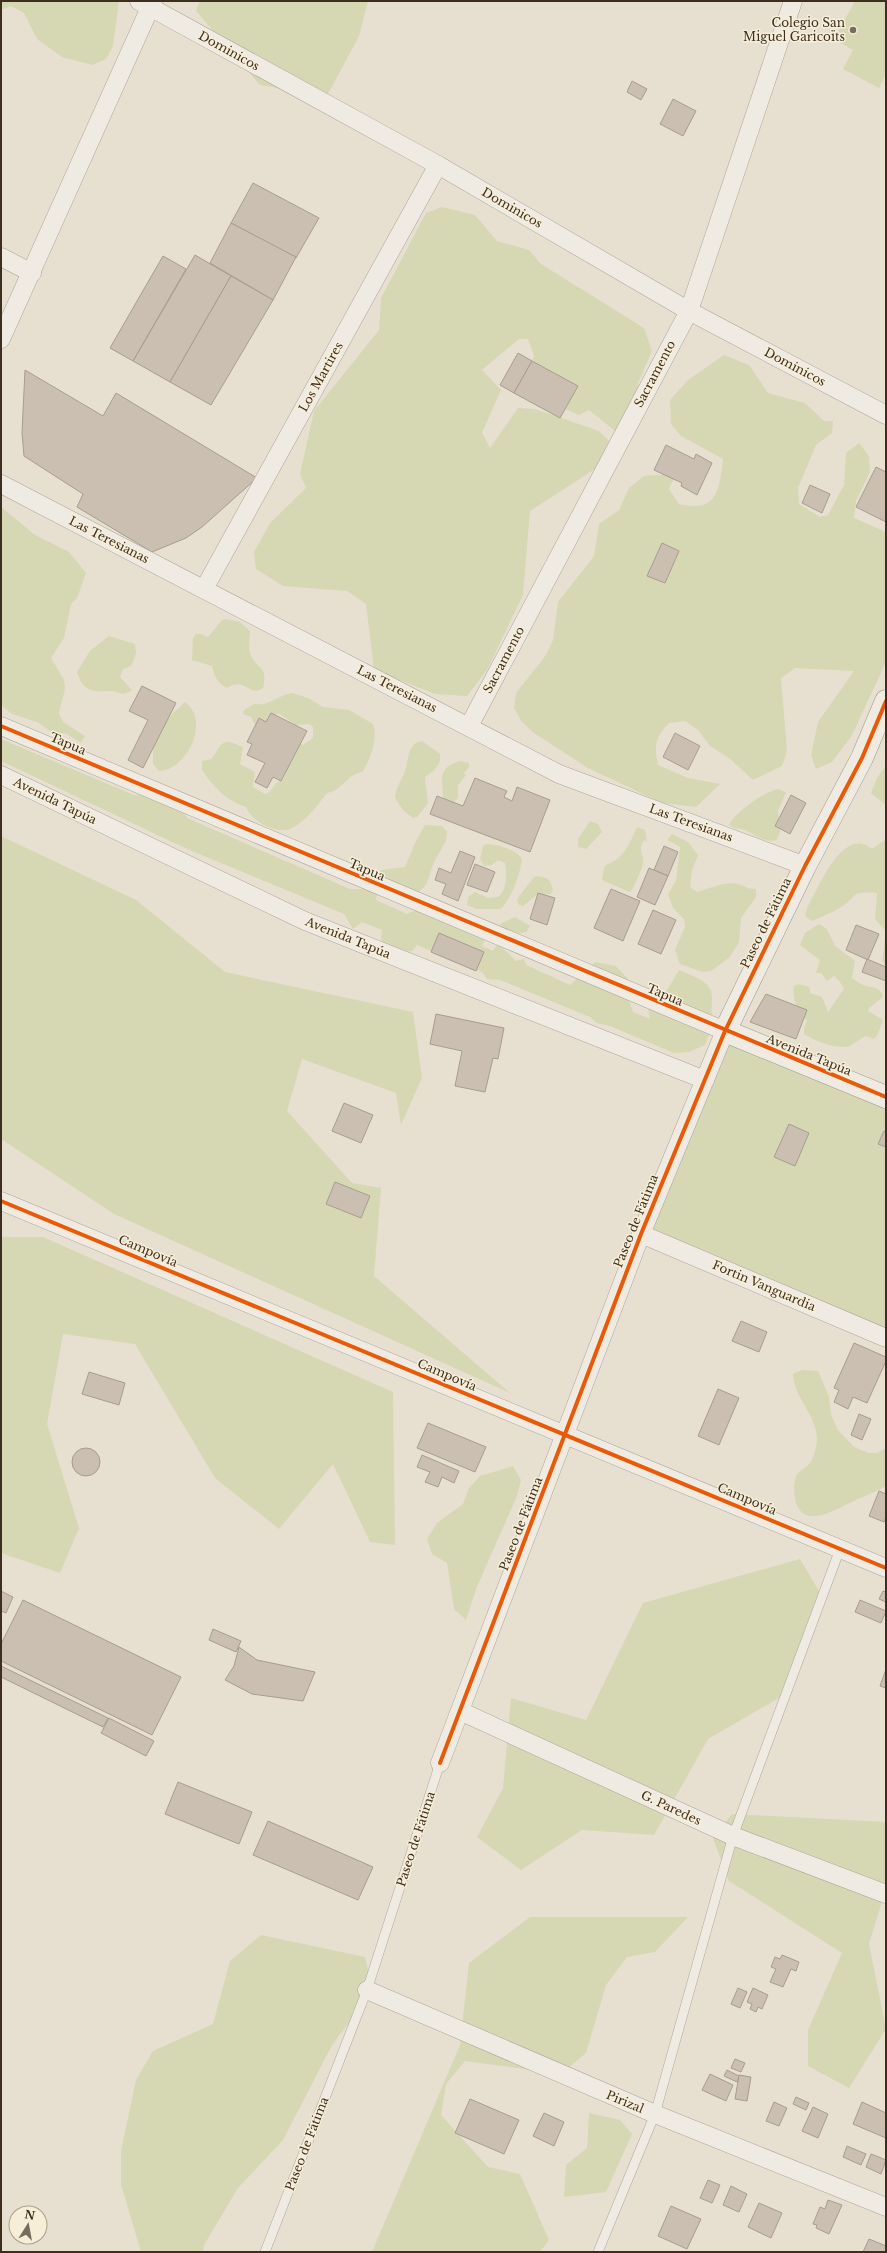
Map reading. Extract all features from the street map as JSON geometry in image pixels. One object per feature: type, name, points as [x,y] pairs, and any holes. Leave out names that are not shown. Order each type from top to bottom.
[{"type":"street","name":"Sacramento","points":[[469,726],[689,311],[793,1]]},
{"type":"street","name":"Dominicos","points":[[147,3],[438,165],[689,311],[886,415]]},
{"type":"street","points":[[1,339],[32,273],[147,3]]},
{"type":"street","name":"Los Martires","points":[[204,589],[438,165]]},
{"type":"street","points":[[1,257],[32,273]]},
{"type":"street","name":"Las Teresianas","points":[[1,484],[469,726],[558,774],[806,866]]},
{"type":"street","name":"Paseo de Fátima","points":[[440,1763],[641,1234],[725,1031],[806,866],[862,758],[886,701]]},
{"type":"street","name":"Tapua","points":[[1,726],[725,1031]]},
{"type":"street","name":"Avenida Tapúa","points":[[1,775],[305,922],[705,1080]]},
{"type":"street","name":"Avenida Tapúa","points":[[725,1031],[886,1097]]},
{"type":"street","name":"Campovía","points":[[1,1201],[886,1568]]},
{"type":"street","name":"Fortin Vanguardia","points":[[641,1234],[886,1338]]},
{"type":"street","name":"G. Paredes","points":[[460,1710],[733,1836],[886,1894]]},
{"type":"street","name":"Pirizal","points":[[367,1990],[655,2114],[886,2207]]},
{"type":"lane","points":[[598,2252],[655,2114],[733,1836],[840,1549]]},
{"type":"lane","name":"Paseo de Fátima","points":[[265,2252],[367,1990],[440,1763]]},
{"type":"green space","points":[[1,1],[119,1],[113,46],[106,59],[92,65],[62,57],[37,39],[24,13],[11,6],[1,10]]},
{"type":"green space","points":[[200,1],[368,1],[359,36],[327,96],[260,85],[196,11]]},
{"type":"green space","name":"Colegio San Miguel Garicoïts","points":[[855,1],[886,1],[886,74],[879,88],[843,69],[853,50],[834,39]]},
{"type":"green space","points":[[442,207],[475,215],[497,241],[529,250],[541,264],[644,328],[652,351],[638,383],[642,408],[615,431],[589,410],[579,415],[563,408],[530,367],[534,356],[528,339],[519,339],[482,370],[501,390],[482,433],[490,448],[518,408],[535,409],[599,431],[610,442],[612,458],[530,511],[523,595],[487,670],[467,696],[435,694],[374,670],[366,604],[347,591],[283,586],[256,569],[254,552],[270,523],[306,488],[300,474],[314,411],[379,330],[381,298],[426,213]]},
{"type":"green space","points":[[724,355],[749,365],[768,393],[805,403],[824,421],[833,421],[832,433],[816,445],[798,488],[799,504],[820,517],[828,515],[844,485],[846,453],[859,443],[869,456],[870,472],[856,501],[854,518],[886,532],[886,662],[851,737],[832,762],[816,769],[811,755],[818,722],[854,671],[795,668],[781,678],[787,751],[782,766],[753,780],[729,758],[710,746],[698,730],[685,721],[669,723],[658,738],[656,752],[658,765],[688,778],[720,784],[696,807],[662,803],[588,768],[534,733],[522,722],[514,708],[516,693],[546,655],[553,640],[558,602],[594,556],[599,524],[619,510],[629,488],[644,476],[676,474],[669,489],[679,504],[692,506],[702,505],[709,502],[714,496],[718,489],[723,459],[681,436],[671,424],[670,400],[688,380]]},
{"type":"green space","points":[[1,507],[35,535],[69,552],[86,573],[77,598],[71,604],[64,638],[51,658],[64,680],[65,689],[59,713],[63,722],[85,736],[81,743],[67,734],[50,731],[37,722],[12,714],[1,705]]},
{"type":"green space","points":[[226,619],[240,622],[250,631],[249,651],[252,658],[263,671],[263,688],[254,691],[238,684],[227,688],[217,679],[212,666],[192,660],[193,638],[196,634],[201,634],[208,637],[222,620]]},
{"type":"green space","points":[[109,636],[135,644],[136,653],[131,666],[123,669],[120,677],[132,690],[122,694],[112,691],[97,691],[88,689],[79,678],[77,672],[90,651]]},
{"type":"green space","points":[[292,693],[308,698],[323,707],[349,710],[373,724],[375,735],[371,755],[362,772],[352,776],[332,792],[327,793],[320,803],[297,825],[286,830],[280,830],[273,829],[259,822],[253,817],[246,807],[226,797],[211,782],[202,770],[202,761],[211,759],[223,743],[230,742],[243,747],[240,764],[255,772],[253,787],[265,794],[269,793],[276,783],[284,778],[295,741],[303,745],[313,738],[313,727],[309,724],[296,725],[278,713],[267,723],[255,725],[251,717],[243,714],[244,710],[254,704],[264,704]]},
{"type":"green space","points":[[185,702],[192,710],[196,721],[196,732],[192,743],[186,754],[179,762],[169,769],[159,771],[153,764],[154,743],[157,735],[165,722]]},
{"type":"green space","points":[[1,739],[134,795],[174,792],[187,818],[350,889],[366,888],[372,884],[381,870],[405,867],[415,843],[425,825],[442,826],[447,832],[446,841],[434,862],[426,885],[408,902],[378,890],[376,900],[407,914],[422,907],[485,939],[482,946],[493,951],[498,943],[516,961],[524,959],[526,965],[570,985],[595,962],[616,966],[628,979],[627,995],[633,1012],[650,1019],[647,1003],[649,995],[666,992],[679,970],[690,974],[705,983],[711,991],[714,1022],[705,1045],[689,1052],[674,1053],[610,1026],[597,1023],[590,1017],[500,980],[487,979],[482,972],[417,945],[412,951],[395,949],[381,940],[382,930],[362,922],[353,929],[344,914],[187,849],[1,761]]},
{"type":"green space","points":[[422,741],[440,754],[440,762],[431,773],[425,777],[428,803],[417,817],[413,818],[403,810],[395,798],[405,771],[411,748],[417,742]]},
{"type":"green space","points":[[460,761],[469,763],[469,767],[464,773],[466,775],[458,785],[458,798],[449,807],[443,803],[443,772],[452,764]]},
{"type":"green space","points":[[886,765],[886,805],[871,793],[877,778]]},
{"type":"green space","points":[[778,789],[786,792],[778,811],[780,832],[777,840],[765,840],[747,831],[734,828],[729,825],[737,814],[750,803],[765,794]]},
{"type":"green space","points":[[590,821],[598,824],[602,832],[586,849],[578,847],[578,839]]},
{"type":"green space","points":[[637,827],[645,830],[647,842],[645,840],[642,843],[641,849],[643,864],[632,890],[629,892],[602,880],[604,868],[626,850]]},
{"type":"green space","points":[[672,834],[688,842],[698,855],[692,870],[690,887],[697,892],[733,883],[756,889],[756,897],[741,918],[739,942],[730,957],[711,971],[703,972],[680,964],[675,950],[685,927],[684,919],[673,908],[668,894],[676,881],[680,847],[667,840]]},
{"type":"green space","points":[[1,836],[136,900],[225,972],[413,1012],[422,1078],[401,1125],[396,1093],[302,1059],[287,1111],[352,1183],[381,1188],[374,1276],[510,1393],[114,1214],[1,1139]]},
{"type":"green space","points":[[886,839],[886,931],[875,919],[877,893],[858,893],[838,909],[812,921],[805,916],[807,908],[825,874],[842,852],[851,845],[861,844],[872,849]]},
{"type":"green space","points":[[487,844],[511,850],[522,859],[515,886],[501,909],[476,909],[467,905],[468,897],[475,892],[488,898],[498,897],[505,886],[505,863],[498,860],[492,865],[484,866],[480,859],[483,846]]},
{"type":"green space","points":[[538,876],[549,880],[553,891],[550,894],[537,895],[523,906],[519,905],[517,901],[518,898],[534,877]]},
{"type":"green space","points":[[515,917],[530,926],[526,932],[510,935],[500,924]]},
{"type":"green space","points":[[819,924],[827,929],[835,946],[855,961],[852,978],[863,985],[878,989],[882,993],[883,997],[869,1008],[868,1011],[883,1020],[877,1036],[873,1039],[866,1036],[847,1047],[842,1047],[824,1044],[804,1034],[804,1027],[807,1021],[800,1013],[796,1005],[794,986],[806,986],[810,988],[810,993],[822,997],[828,1012],[844,989],[834,976],[827,981],[821,973],[816,973],[820,960],[800,945],[805,933]]},
{"type":"green space","points":[[886,931],[886,966],[882,961]]},
{"type":"green space","points":[[725,1031],[886,1095],[886,1338],[641,1234]]},
{"type":"green space","points":[[1,1237],[43,1237],[393,1392],[395,1545],[370,1542],[333,1464],[279,1529],[215,1478],[135,1344],[63,1334],[47,1424],[79,1528],[60,1573],[1,1553]]},
{"type":"green space","points":[[802,1370],[818,1371],[829,1397],[831,1414],[837,1429],[854,1447],[869,1453],[877,1453],[886,1448],[886,1486],[823,1515],[815,1516],[807,1515],[801,1511],[796,1503],[794,1493],[794,1483],[796,1477],[798,1473],[811,1462],[817,1441],[816,1429],[813,1421],[794,1383],[793,1374]]},
{"type":"green space","points":[[513,1466],[521,1480],[517,1496],[476,1589],[466,1620],[454,1609],[447,1563],[432,1554],[427,1539],[437,1523],[463,1504],[469,1488],[480,1476]]},
{"type":"green space","points":[[800,1559],[823,1598],[789,1692],[708,1739],[654,1835],[582,1830],[521,1870],[477,1837],[503,1788],[511,1698],[586,1720],[643,1603]]},
{"type":"green space","points":[[732,1814],[886,1822],[886,1888],[869,1944],[886,2029],[849,2088],[808,2066],[808,2030],[842,1953],[729,1881],[713,1838]]},
{"type":"green space","points":[[530,1917],[688,1917],[655,1952],[627,1957],[606,1985],[586,2053],[561,2074],[465,2061],[446,2084],[441,2115],[488,2167],[520,2174],[549,2240],[540,2252],[372,2252],[460,2045],[469,1963]]},
{"type":"green space","points":[[261,1935],[365,1957],[373,1991],[332,2045],[283,2140],[238,2188],[204,2245],[203,2252],[141,2252],[121,2184],[121,2151],[136,2080],[153,2051],[213,2024],[230,1961]]},
{"type":"green space","points":[[589,2113],[620,2120],[632,2134],[606,2192],[564,2197],[566,2165],[587,2148]]},
{"type":"building","points":[[632,81],[647,89],[641,100],[627,92]]},
{"type":"building","points":[[673,99],[696,111],[683,136],[660,124]]},
{"type":"building","points":[[253,183],[319,218],[296,258],[231,223]]},
{"type":"building","points":[[231,223],[296,257],[273,300],[210,263]]},
{"type":"building","points":[[195,255],[231,276],[170,382],[133,361]]},
{"type":"building","points":[[163,256],[186,269],[133,361],[110,348]]},
{"type":"building","points":[[231,276],[273,300],[211,405],[170,382]]},
{"type":"building","points":[[518,353],[532,361],[514,393],[500,385]]},
{"type":"building","points":[[532,361],[578,386],[560,418],[514,393]]},
{"type":"building","points":[[25,370],[103,416],[116,393],[257,478],[202,527],[186,538],[152,552],[77,507],[83,494],[24,456],[22,433]]},
{"type":"building","points":[[666,445],[694,459],[696,454],[712,463],[697,495],[681,486],[682,483],[654,470]]},
{"type":"building","points":[[876,467],[886,472],[886,522],[856,507]]},
{"type":"building","points":[[810,485],[830,494],[822,513],[802,503]]},
{"type":"building","points":[[662,543],[679,551],[665,583],[647,576]]},
{"type":"building","points":[[142,686],[176,703],[143,768],[128,760],[148,720],[129,711]]},
{"type":"building","points":[[271,713],[307,731],[281,781],[273,777],[267,788],[255,782],[265,763],[247,755],[252,744],[247,742],[259,718],[266,722]]},
{"type":"building","points":[[675,733],[700,746],[688,770],[663,757]]},
{"type":"building","points":[[475,778],[507,791],[504,797],[512,801],[517,787],[550,800],[530,852],[430,814],[437,796],[463,806]]},
{"type":"building","points":[[791,795],[806,803],[790,834],[775,826]]},
{"type":"building","points":[[664,846],[678,852],[668,876],[654,870]]},
{"type":"building","points":[[460,851],[475,857],[458,901],[442,894],[446,884],[435,880],[439,868],[451,873]]},
{"type":"building","points":[[475,864],[495,872],[487,892],[467,885]]},
{"type":"building","points":[[649,868],[668,876],[655,905],[637,897]]},
{"type":"building","points":[[611,889],[640,901],[623,941],[594,928]]},
{"type":"building","points":[[538,893],[555,898],[547,925],[530,919]]},
{"type":"building","points":[[653,910],[676,920],[661,954],[638,944]]},
{"type":"building","points":[[856,925],[879,934],[868,960],[846,950]]},
{"type":"building","points":[[439,933],[484,952],[476,971],[431,952]]},
{"type":"building","points":[[867,959],[886,967],[886,981],[862,972]]},
{"type":"building","points":[[766,994],[807,1010],[796,1039],[750,1022]]},
{"type":"building","points":[[436,1014],[504,1028],[498,1059],[493,1058],[485,1092],[455,1086],[462,1051],[430,1044]]},
{"type":"building","points":[[344,1103],[373,1115],[361,1143],[332,1131]]},
{"type":"building","points":[[789,1124],[809,1133],[795,1166],[774,1157]]},
{"type":"building","points":[[884,1131],[886,1132],[886,1147],[878,1144]]},
{"type":"building","points":[[335,1182],[370,1196],[361,1218],[326,1204]]},
{"type":"building","points":[[741,1321],[767,1332],[759,1352],[732,1341]]},
{"type":"building","points":[[854,1343],[886,1357],[886,1361],[867,1403],[853,1397],[848,1409],[834,1402],[839,1390],[834,1388]]},
{"type":"building","points":[[89,1372],[125,1383],[119,1405],[82,1394]]},
{"type":"building","points":[[718,1389],[739,1398],[719,1445],[698,1436]]},
{"type":"building","points":[[859,1414],[871,1419],[862,1440],[851,1435]]},
{"type":"building","points":[[428,1423],[486,1447],[475,1472],[417,1448]]},
{"type":"building","points":[[86,1448],[92,1449],[96,1452],[99,1456],[99,1468],[96,1472],[92,1475],[86,1476],[80,1475],[76,1472],[73,1468],[72,1462],[73,1456],[76,1452],[80,1449]]},
{"type":"building","points":[[422,1455],[459,1471],[454,1483],[442,1477],[438,1487],[425,1482],[430,1472],[417,1467]]},
{"type":"building","points":[[879,1491],[886,1494],[886,1517],[884,1522],[869,1516]]},
{"type":"building","points":[[1,1591],[13,1597],[6,1613],[1,1611]]},
{"type":"building","points":[[883,1591],[886,1592],[886,1602],[879,1599]]},
{"type":"building","points":[[23,1600],[181,1677],[152,1735],[1,1661],[1,1644]]},
{"type":"building","points":[[860,1600],[886,1611],[881,1623],[855,1612]]},
{"type":"building","points":[[213,1629],[241,1641],[236,1652],[209,1640]]},
{"type":"building","points":[[239,1647],[257,1660],[315,1672],[303,1701],[252,1694],[225,1680],[234,1666]]},
{"type":"building","points":[[1,1666],[108,1718],[103,1727],[1,1677]]},
{"type":"building","points":[[886,1669],[886,1688],[880,1686]]},
{"type":"building","points":[[109,1718],[154,1741],[146,1756],[101,1733]]},
{"type":"building","points":[[178,1782],[252,1812],[239,1844],[165,1814]]},
{"type":"building","points":[[268,1821],[373,1867],[358,1900],[253,1855]]},
{"type":"building","points":[[782,1955],[799,1962],[796,1971],[791,1969],[783,1987],[770,1982],[776,1969],[771,1967],[775,1957],[780,1959]]},
{"type":"building","points":[[738,1988],[747,1992],[740,2008],[731,2004]]},
{"type":"building","points":[[753,1988],[768,1995],[762,2009],[758,2007],[756,2012],[750,2009],[752,2004],[747,2002]]},
{"type":"building","points":[[735,2059],[745,2063],[741,2072],[731,2068]]},
{"type":"building","points":[[727,2070],[739,2076],[737,2082],[724,2076]]},
{"type":"building","points":[[710,2074],[733,2085],[726,2101],[702,2090]]},
{"type":"building","points":[[739,2075],[751,2077],[747,2101],[735,2099]]},
{"type":"building","points":[[796,2097],[809,2103],[806,2110],[793,2104]]},
{"type":"building","points":[[470,2099],[519,2120],[504,2154],[455,2133]]},
{"type":"building","points":[[774,2102],[787,2108],[779,2126],[766,2121]]},
{"type":"building","points":[[862,2102],[886,2113],[886,2138],[853,2124]]},
{"type":"building","points":[[813,2107],[828,2114],[818,2138],[802,2131]]},
{"type":"building","points":[[544,2113],[564,2122],[554,2146],[533,2136]]},
{"type":"building","points":[[847,2146],[866,2154],[861,2165],[843,2157]]},
{"type":"building","points":[[871,2154],[886,2160],[881,2174],[866,2167]]},
{"type":"building","points":[[708,2180],[720,2185],[712,2203],[700,2198]]},
{"type":"building","points":[[731,2186],[747,2194],[739,2212],[723,2205]]},
{"type":"building","points":[[828,2200],[842,2205],[829,2234],[816,2228],[817,2225],[813,2224],[820,2207],[825,2209]]},
{"type":"building","points":[[759,2203],[782,2213],[771,2238],[748,2227]]},
{"type":"building","points":[[671,2206],[701,2219],[687,2249],[658,2236]]},
{"type":"building","points":[[869,2239],[886,2246],[886,2252],[863,2252]]},
{"type":"cycle path","points":[[440,1763],[641,1234],[725,1031],[805,866],[862,758],[886,701]]},
{"type":"cycle path","points":[[1,726],[886,1097]]},
{"type":"cycle path","points":[[1,1201],[886,1568]]},
{"type":"place","name":"Colegio San Miguel Garicoïts","points":[[853,30]]}]
